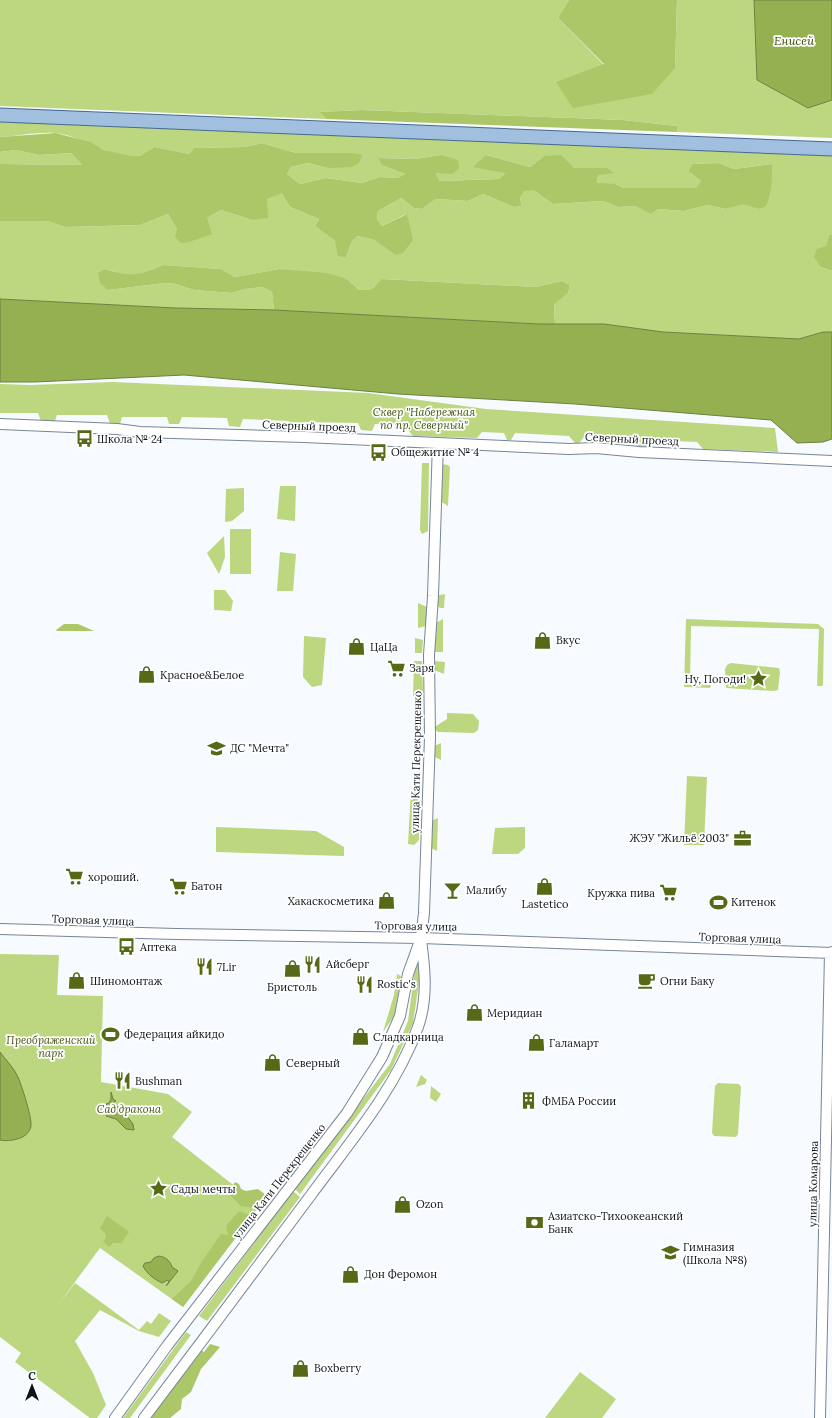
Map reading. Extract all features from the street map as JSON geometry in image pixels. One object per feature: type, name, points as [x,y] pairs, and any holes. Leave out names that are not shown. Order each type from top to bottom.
[{"type":"main road","points":[[0,115],[832,150]]},
{"type":"street","name":"Северный проезд","points":[[0,424],[117,429],[140,432],[438,442],[569,449],[596,448],[652,453],[832,461]]},
{"type":"street","name":"улица Кати Перекрещенко","points":[[115,1418],[167,1346],[347,1113],[382,1057],[400,1016],[408,974],[421,938],[424,913],[430,737],[429,655],[433,596],[438,442]]},
{"type":"street","name":"Торговая улица","points":[[0,929],[161,934],[421,938],[831,953]]},
{"type":"street","name":"улица Кати Перекрещенко","points":[[144,1418],[336,1162],[396,1076],[418,1026],[423,1003],[426,974],[421,938]]},
{"type":"street","name":"улица Комарова","points":[[820,1418],[831,953]]},
{"type":"green space","points":[[0,0],[569,0],[558,18],[604,65],[675,68],[677,0],[754,0],[757,80],[808,108],[832,100],[832,138],[677,132],[677,126],[623,120],[362,110],[319,112],[326,119],[0,106]]},
{"type":"green space","points":[[0,122],[832,156],[832,235],[829,235],[821,267],[832,271],[832,332],[823,332],[799,339],[663,332],[604,324],[555,324],[554,303],[568,293],[570,285],[562,281],[535,287],[383,279],[372,289],[359,290],[347,279],[279,269],[235,277],[221,269],[164,265],[136,275],[126,275],[105,269],[108,290],[165,283],[176,284],[194,290],[232,293],[245,289],[262,287],[272,292],[274,310],[175,308],[0,299],[0,221],[47,221],[65,227],[140,225],[168,214],[177,229],[207,218],[221,210],[252,220],[267,199],[282,192],[290,207],[319,219],[315,226],[335,241],[346,257],[352,241],[358,236],[374,240],[395,255],[406,214],[382,226],[377,219],[378,211],[401,198],[414,208],[422,209],[436,199],[468,201],[483,194],[514,207],[522,206],[520,198],[524,190],[533,190],[553,204],[603,201],[618,207],[635,206],[651,213],[658,209],[684,211],[708,205],[726,209],[743,203],[759,209],[772,164],[734,169],[719,163],[692,164],[688,171],[701,181],[697,188],[624,188],[615,184],[597,184],[598,175],[607,168],[574,168],[544,156],[530,167],[486,155],[505,173],[499,179],[438,181],[436,173],[452,173],[459,169],[441,155],[415,159],[378,158],[381,165],[405,174],[397,178],[380,177],[362,183],[326,178],[300,184],[287,174],[291,167],[308,163],[327,168],[352,153],[296,153],[262,143],[245,147],[194,148],[189,154],[155,147],[140,156],[130,157],[120,155],[76,138],[55,133],[0,137]]},
{"type":"green space","points":[[16,150],[39,155],[73,153],[82,165],[0,164],[0,152]]},
{"type":"green space","name":"Сквер \"Набережная по пр. Северный\"","points":[[113,382],[368,393],[486,409],[775,428],[778,452],[703,449],[697,442],[651,440],[646,447],[638,446],[633,439],[585,436],[579,443],[575,443],[569,436],[515,433],[511,440],[507,440],[504,433],[482,432],[477,438],[413,436],[404,425],[375,424],[372,431],[361,430],[358,423],[303,422],[301,430],[291,429],[289,421],[243,419],[240,427],[229,426],[227,418],[182,417],[179,424],[169,424],[167,417],[122,417],[120,424],[110,424],[107,415],[57,415],[55,421],[41,421],[38,413],[0,413],[0,384],[30,385]]},
{"type":"green space","points":[[400,444],[422,446],[430,456],[423,457],[417,448],[393,447]]},
{"type":"green space","points":[[422,463],[429,463],[428,531],[422,534],[420,530]]},
{"type":"green space","points":[[441,464],[448,465],[450,467],[448,506],[440,501]]},
{"type":"green space","points":[[280,486],[296,486],[295,521],[277,519]]},
{"type":"green space","points":[[244,488],[244,511],[232,521],[225,522],[226,489]]},
{"type":"green space","points":[[230,529],[251,529],[251,574],[230,574]]},
{"type":"green space","points":[[224,536],[225,557],[219,574],[207,553]]},
{"type":"green space","points":[[280,552],[296,554],[293,591],[277,591]]},
{"type":"green space","points":[[214,590],[225,590],[233,601],[231,611],[214,610]]},
{"type":"green space","points":[[445,594],[444,608],[440,608],[436,604],[436,596]]},
{"type":"green space","points":[[418,603],[427,607],[426,626],[418,628]]},
{"type":"green space","points":[[443,619],[443,652],[435,652],[436,623]]},
{"type":"green space","points":[[686,619],[818,624],[824,629],[823,685],[817,686],[819,629],[691,626],[690,684],[711,685],[710,688],[684,687]]},
{"type":"green space","points":[[304,636],[326,638],[322,685],[312,687],[303,677]]},
{"type":"green space","points":[[415,638],[423,640],[422,653],[415,653]]},
{"type":"green space","points":[[414,661],[422,661],[423,691],[413,696]]},
{"type":"green space","points":[[434,661],[445,662],[444,674],[434,670]]},
{"type":"green space","points":[[731,663],[779,668],[778,690],[726,688],[725,669],[727,665]]},
{"type":"green space","points":[[447,713],[473,714],[479,721],[478,730],[474,733],[438,732],[433,728],[447,719]]},
{"type":"green space","points":[[441,743],[441,760],[433,756],[432,747]]},
{"type":"green space","points":[[687,776],[707,777],[704,845],[684,845]]},
{"type":"green space","points":[[411,790],[419,790],[419,840],[414,845],[408,844]]},
{"type":"green space","points":[[438,818],[437,851],[429,847],[431,821]]},
{"type":"green space","points":[[216,827],[316,831],[344,847],[344,856],[216,852]]},
{"type":"green space","points":[[525,827],[525,848],[518,854],[492,854],[495,828]]},
{"type":"green space","points":[[0,954],[59,955],[57,995],[103,996],[101,1082],[168,1094],[192,1112],[172,1137],[260,1206],[183,1307],[100,1248],[58,1305],[75,1283],[139,1330],[147,1321],[151,1324],[159,1313],[171,1321],[159,1337],[139,1331],[100,1310],[75,1341],[93,1373],[106,1405],[97,1418],[90,1418],[15,1362],[21,1353],[0,1337]]},
{"type":"green space","points":[[418,961],[421,969],[413,1023],[391,1070],[300,1194],[294,1188],[390,1064],[408,1021],[415,968]]},
{"type":"green space","points":[[397,974],[401,976],[395,1015],[383,1032],[394,995]]},
{"type":"green space","points":[[421,1075],[427,1080],[425,1084],[416,1087]]},
{"type":"green space","points":[[718,1083],[739,1084],[741,1087],[738,1134],[736,1137],[714,1136],[712,1133],[715,1086]]},
{"type":"green space","points":[[431,1086],[441,1094],[436,1102],[430,1098]]},
{"type":"green space","points":[[293,1191],[300,1197],[207,1321],[199,1316]]},
{"type":"green space","points":[[186,1332],[191,1335],[130,1418],[123,1418]]},
{"type":"green space","points":[[580,1372],[616,1399],[602,1418],[545,1418]]},
{"type":"shaded area","points":[[569,0],[677,0],[675,68],[652,94],[573,108],[556,82],[604,64],[558,18]]},
{"type":"shaded area","points":[[362,110],[623,120],[677,126],[677,132],[326,119],[319,112]]},
{"type":"shaded area","points":[[56,133],[90,142],[104,150],[131,156],[140,156],[155,147],[189,154],[194,148],[245,147],[262,143],[296,153],[352,153],[362,155],[359,163],[352,167],[327,168],[308,163],[291,167],[287,174],[300,184],[326,178],[362,183],[380,177],[397,178],[405,174],[381,165],[378,158],[415,159],[441,155],[458,160],[459,169],[452,174],[436,173],[439,181],[499,179],[505,173],[473,167],[486,155],[530,167],[544,156],[561,155],[574,168],[607,168],[614,173],[598,175],[597,183],[615,184],[624,188],[696,188],[701,181],[688,171],[692,164],[719,163],[734,169],[772,164],[772,180],[771,191],[766,206],[759,209],[743,204],[726,209],[708,205],[684,211],[658,209],[651,214],[635,206],[618,207],[603,201],[553,204],[533,190],[524,191],[520,198],[522,206],[514,207],[483,194],[468,201],[436,199],[422,209],[414,208],[401,198],[378,211],[377,219],[382,226],[407,214],[413,240],[403,253],[395,255],[374,240],[358,236],[352,241],[346,257],[338,256],[335,241],[315,226],[319,219],[290,207],[282,193],[267,199],[268,218],[252,220],[221,210],[207,218],[212,234],[189,242],[181,243],[175,237],[177,229],[168,214],[140,225],[65,227],[47,221],[0,221],[0,164],[82,165],[72,153],[39,155],[16,150],[0,152],[0,137]]},
{"type":"shaded area","points":[[829,235],[832,235],[832,271],[821,267],[814,257],[817,249],[826,246]]},
{"type":"shaded area","points":[[164,265],[221,269],[235,277],[279,269],[327,273],[347,279],[359,290],[372,289],[382,279],[535,287],[562,281],[570,285],[568,293],[554,304],[555,324],[538,324],[274,310],[272,292],[262,287],[245,289],[232,293],[194,290],[176,284],[165,283],[108,290],[100,283],[98,273],[105,269],[123,274],[135,274]]},
{"type":"shaded area","points":[[64,624],[78,624],[94,631],[56,630]]},
{"type":"shaded area","points":[[235,1182],[239,1184],[241,1189],[246,1191],[258,1189],[266,1195],[265,1204],[261,1209],[241,1206],[228,1193]]},
{"type":"shaded area","points":[[239,1211],[252,1216],[183,1307],[172,1299],[191,1281],[202,1261],[221,1234],[228,1235],[226,1226]]},
{"type":"shaded area","points":[[107,1216],[129,1232],[121,1243],[113,1243],[109,1247],[103,1241],[106,1238],[105,1233],[100,1228]]},
{"type":"shaded area","points":[[210,1344],[220,1347],[201,1369],[191,1392],[182,1399],[181,1409],[170,1418],[147,1418],[199,1349],[204,1352]]},
{"type":"water","name":"Енисей","points":[[754,0],[832,0],[832,100],[808,108],[757,80]]},
{"type":"water","points":[[0,299],[175,308],[274,310],[538,324],[604,324],[663,332],[799,339],[823,332],[832,332],[832,439],[823,442],[797,443],[771,420],[575,404],[398,394],[184,375],[35,382],[0,382]]},
{"type":"water","points":[[0,1052],[17,1075],[30,1115],[30,1130],[23,1137],[14,1140],[0,1140]]},
{"type":"water","points":[[111,1092],[113,1099],[116,1101],[110,1106],[120,1107],[133,1124],[134,1130],[126,1129],[116,1119],[106,1116],[109,1107],[106,1104],[109,1103],[111,1099]]},
{"type":"water","points":[[159,1256],[167,1259],[172,1267],[178,1271],[166,1286],[169,1282],[168,1280],[162,1283],[149,1274],[143,1266],[145,1263],[151,1262],[154,1258]]},
{"type":"place","name":"Школа № 24","points":[[84,439]]},
{"type":"place","name":"Общежитие № 4","points":[[378,452]]},
{"type":"place","name":"Вкус","points":[[543,640]]},
{"type":"place","name":"ЦаЦа","points":[[357,647]]},
{"type":"place","name":"Заря","points":[[396,668]]},
{"type":"place","name":"Красное&Белое","points":[[147,675]]},
{"type":"place","name":"Ну, Погоди!","points":[[759,679]]},
{"type":"place","name":"ДС \"Мечта\"","points":[[217,748]]},
{"type":"place","name":"ЖЭУ \"Жильё 2003\"","points":[[742,838]]},
{"type":"place","name":"хороший.","points":[[75,877]]},
{"type":"place","name":"Батон","points":[[178,886]]},
{"type":"place","name":"Lastetico","points":[[545,886]]},
{"type":"place","name":"Малибу","points":[[453,890]]},
{"type":"place","name":"Кружка пива","points":[[668,893]]},
{"type":"place","name":"Хакаскосметика","points":[[387,901]]},
{"type":"place","name":"Китенок","points":[[718,902]]},
{"type":"place","name":"Аптека","points":[[127,947]]},
{"type":"place","name":"Айсберг","points":[[313,964]]},
{"type":"place","name":"7Lir","points":[[204,967]]},
{"type":"place","name":"Бристоль","points":[[292,969]]},
{"type":"place","name":"Шиномонтаж","points":[[77,981]]},
{"type":"place","name":"Огни Баку","points":[[647,981]]},
{"type":"place","name":"Rostic's","points":[[364,984]]},
{"type":"place","name":"Меридиан","points":[[474,1013]]},
{"type":"place","name":"Федерация айкидо","points":[[111,1034]]},
{"type":"place","name":"Сладкарница","points":[[360,1037]]},
{"type":"place","name":"Галамарт","points":[[536,1043]]},
{"type":"place","name":"Северный","points":[[273,1063]]},
{"type":"place","name":"Bushman","points":[[122,1081]]},
{"type":"place","name":"ФМБА России","points":[[529,1101]]},
{"type":"place","name":"Сады мечты","points":[[158,1189]]},
{"type":"place","name":"Ozon","points":[[403,1204]]},
{"type":"place","name":"Азиатско-Тихоокеанский Банк","points":[[535,1222]]},
{"type":"place","name":"Гимназия (Школа №8)","points":[[670,1253]]},
{"type":"place","name":"Дон Феромон","points":[[351,1274]]},
{"type":"place","name":"Boxberry","points":[[301,1368]]},
{"type":"park label","name":"Преображенский парк","points":[[51,1046]]},
{"type":"park label","name":"Сад дракона","points":[[129,1109]]}]
